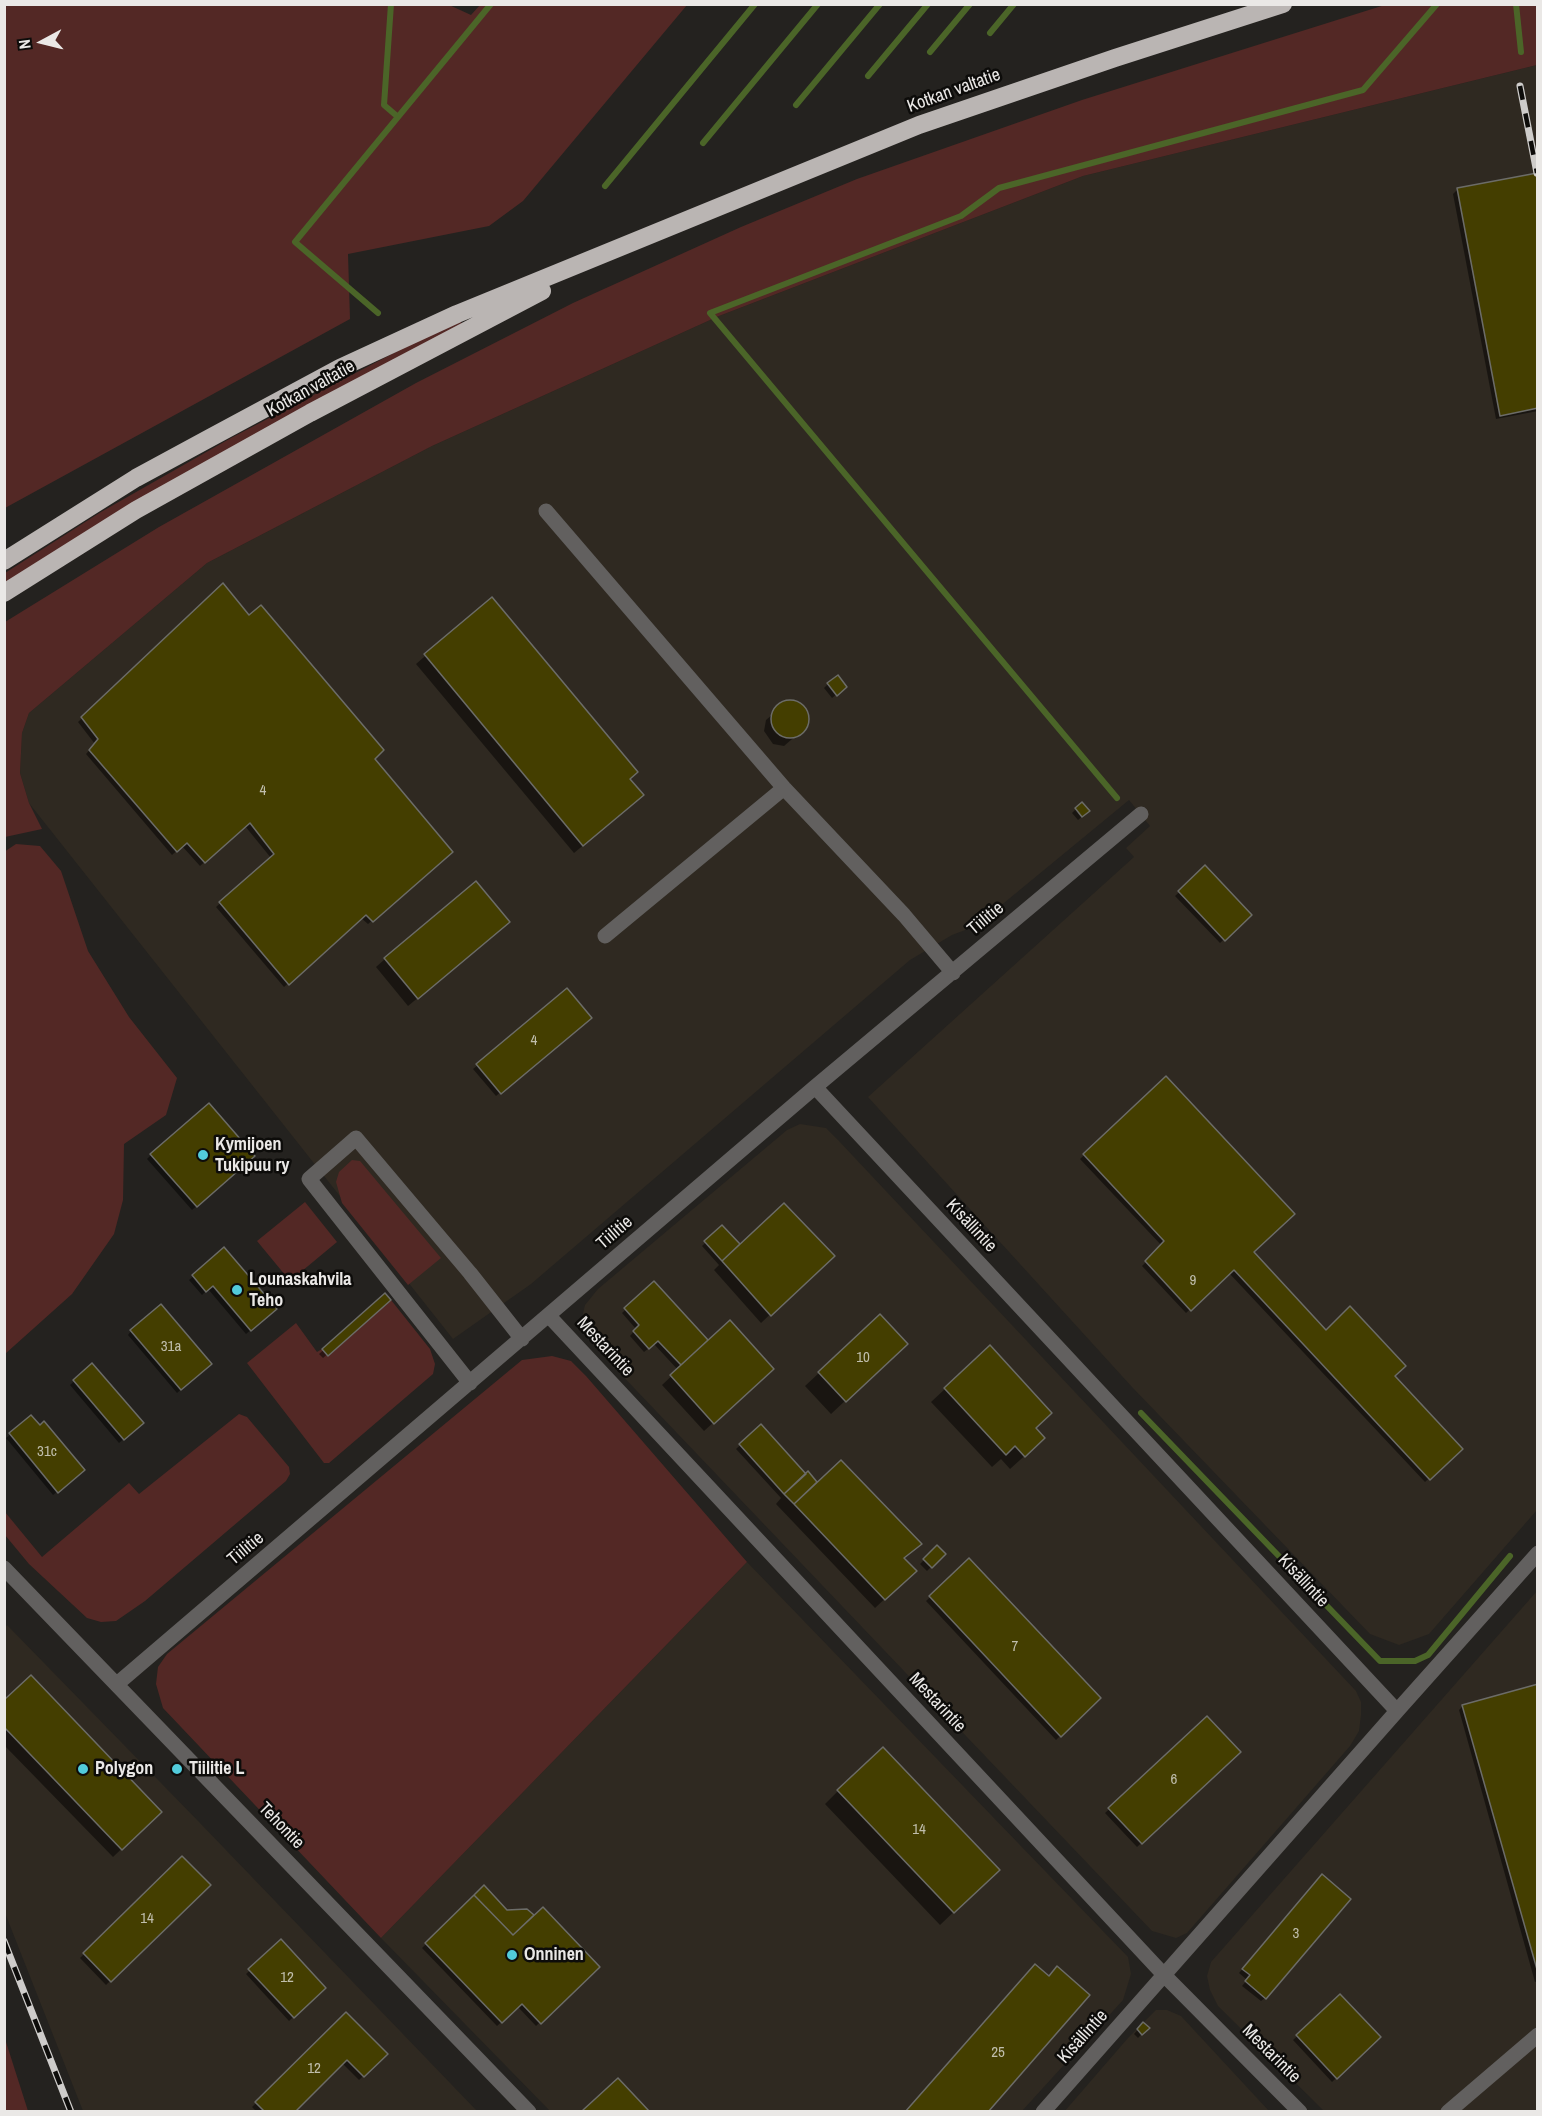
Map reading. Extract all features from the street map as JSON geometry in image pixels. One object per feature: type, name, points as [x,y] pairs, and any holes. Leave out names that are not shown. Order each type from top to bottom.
[{"type":"highway","name":"Kotkan valtatie","points":[[8,558],[136,478],[340,368],[457,314],[919,125],[1283,4]]},
{"type":"highway","name":"Kotkan valtatie","points":[[4,593],[136,510],[310,413],[647,237]]},
{"type":"street","points":[[546,511],[784,788],[904,915],[953,973]]},
{"type":"street","points":[[605,936],[784,788]]},
{"type":"street","name":"Tiilitie","points":[[117,1684],[815,1087],[1141,814]]},
{"type":"street","name":"Kisällintie","points":[[815,1087],[1397,1711],[1043,2112]]},
{"type":"street","points":[[470,1383],[309,1179],[356,1138],[470,1273],[522,1339]]},
{"type":"street","name":"Mestarintie","points":[[549,1316],[1165,1976],[1300,2112]]},
{"type":"street","points":[[1397,1711],[1538,1553]]},
{"type":"street","name":"Tehontie","points":[[4,1568],[529,2112]]},
{"type":"street","points":[[1448,2112],[1538,2035]]},
{"type":"shaded area","points":[[447,4],[471,15],[480,5],[687,5],[523,201],[489,226],[348,254],[350,319],[5,508],[5,5]]},
{"type":"shaded area","points":[[1388,4],[1537,5],[1537,65],[1083,176],[719,316],[432,446],[207,563],[29,713],[22,733],[20,773],[29,803],[42,829],[5,837],[5,622],[159,527],[416,383],[573,303],[741,227],[857,179],[1082,100]]},
{"type":"shaded area","points":[[1537,65],[1537,1510],[1429,1634],[1399,1645],[1370,1634],[1132,1387],[868,1097],[1134,857],[1126,848],[1150,826],[1129,800],[976,926],[952,935],[910,960],[531,1284],[453,1339],[29,803],[20,773],[22,733],[29,713],[207,563],[432,446],[719,316],[1083,176]]},
{"type":"shaded area","points":[[459,319],[463,325],[5,584],[5,573],[101,512],[231,438]]},
{"type":"shaded area","points":[[16,844],[40,846],[61,871],[88,951],[129,1017],[177,1078],[166,1115],[124,1144],[123,1200],[114,1234],[72,1294],[5,1354],[4,852]]},
{"type":"shaded area","points":[[800,1124],[826,1128],[838,1140],[1356,1691],[1361,1702],[1361,1715],[1359,1731],[1350,1746],[1187,1933],[1176,1938],[1152,1931],[594,1346],[586,1332],[582,1318],[585,1305],[598,1289],[787,1130]]},
{"type":"shaded area","points":[[352,1160],[360,1161],[441,1258],[408,1285],[342,1203],[336,1182],[339,1172]]},
{"type":"shaded area","points":[[305,1202],[337,1242],[290,1281],[257,1241]]},
{"type":"shaded area","points":[[391,1300],[430,1349],[435,1364],[433,1374],[329,1463],[324,1463],[247,1363],[296,1323],[317,1352],[322,1349],[328,1355]]},
{"type":"shaded area","points":[[552,1356],[571,1361],[586,1376],[747,1562],[381,1938],[163,1708],[156,1684],[158,1667],[167,1654],[522,1360]]},
{"type":"shaded area","points":[[239,1414],[247,1417],[289,1467],[290,1474],[286,1481],[145,1601],[116,1621],[101,1622],[87,1618],[29,1564],[5,1535],[5,1512],[42,1557],[129,1483],[139,1494]]},
{"type":"shaded area","points":[[747,1562],[1128,1957],[1131,1974],[1123,2000],[1022,2111],[551,2112],[381,1938]]},
{"type":"shaded area","points":[[1537,1591],[1537,2111],[1324,2111],[1218,2006],[1210,1990],[1207,1976],[1211,1962]]},
{"type":"shaded area","points":[[7,1625],[477,2111],[83,2111],[5,1913],[4,1629]]},
{"type":"shaded area","points":[[1156,2010],[1167,2010],[1181,2016],[1269,2111],[1064,2112],[1128,2038]]},
{"type":"shaded area","points":[[4,2039],[6,2042],[28,2111],[5,2111]]},
{"type":"building","points":[[1537,173],[1538,408],[1500,416],[1457,188]]},
{"type":"building","points":[[223,583],[249,615],[261,605],[384,750],[375,759],[453,852],[373,922],[366,915],[289,985],[219,902],[274,854],[250,823],[205,863],[187,843],[177,852],[89,750],[98,739],[81,717]]},
{"type":"building","points":[[492,597],[638,772],[630,779],[644,795],[583,846],[424,654]]},
{"type":"building","points":[[838,675],[847,687],[837,696],[827,683]]},
{"type":"building","points":[[790,700],[797,701],[803,706],[808,712],[808,726],[803,732],[797,737],[790,738],[783,737],[777,732],[772,726],[771,719],[772,712],[777,706],[783,701]]},
{"type":"building","points":[[1082,802],[1090,811],[1082,817],[1075,808]]},
{"type":"building","points":[[1205,865],[1252,915],[1225,941],[1178,891]]},
{"type":"building","points":[[476,881],[510,922],[418,999],[384,958]]},
{"type":"building","points":[[567,988],[592,1018],[501,1094],[476,1064]]},
{"type":"building","points":[[1166,1076],[1295,1214],[1254,1252],[1326,1330],[1350,1306],[1406,1366],[1395,1376],[1463,1449],[1430,1480],[1234,1270],[1191,1311],[1145,1261],[1164,1241],[1083,1154]]},
{"type":"building","name":"Kymijoen Tukipuu ry","points":[[209,1103],[255,1156],[197,1207],[150,1154]]},
{"type":"building","points":[[784,1203],[835,1256],[771,1316],[722,1261]]},
{"type":"building","points":[[722,1225],[740,1244],[722,1261],[704,1241]]},
{"type":"building","points":[[224,1247],[277,1309],[251,1331],[213,1286],[206,1292],[192,1275]]},
{"type":"building","points":[[654,1281],[708,1340],[681,1365],[658,1341],[649,1349],[633,1331],[639,1325],[624,1308]]},
{"type":"building","points":[[385,1293],[391,1300],[328,1356],[322,1349]]},
{"type":"building","points":[[161,1304],[212,1364],[181,1390],[130,1330]]},
{"type":"building","points":[[880,1314],[908,1344],[846,1402],[818,1372]]},
{"type":"building","points":[[730,1320],[774,1369],[714,1424],[670,1375]]},
{"type":"building","points":[[990,1345],[1052,1413],[1036,1428],[1045,1438],[1025,1457],[1015,1446],[1006,1455],[944,1388]]},
{"type":"building","points":[[92,1363],[144,1423],[124,1440],[73,1380]]},
{"type":"building","points":[[31,1415],[40,1425],[44,1421],[85,1470],[58,1493],[9,1433]]},
{"type":"building","points":[[761,1424],[806,1474],[784,1494],[739,1444]]},
{"type":"building","points":[[841,1460],[922,1544],[904,1558],[917,1571],[885,1600],[794,1504]]},
{"type":"building","points":[[808,1471],[817,1482],[794,1504],[784,1494]]},
{"type":"building","points":[[937,1545],[946,1554],[932,1568],[923,1559]]},
{"type":"building","points":[[969,1558],[1101,1698],[1061,1737],[929,1596]]},
{"type":"building","name":"Polygon","points":[[31,1675],[162,1812],[122,1850],[4,1727],[4,1700]]},
{"type":"building","points":[[1538,1684],[1538,1973],[1462,1705]]},
{"type":"building","points":[[1207,1716],[1241,1752],[1142,1844],[1108,1808]]},
{"type":"building","points":[[883,1747],[1000,1870],[954,1913],[837,1790]]},
{"type":"building","points":[[182,1856],[211,1885],[111,1982],[83,1953]]},
{"type":"building","points":[[1322,1874],[1351,1899],[1266,1999],[1245,1981],[1250,1975],[1242,1969]]},
{"type":"building","points":[[484,1885],[507,1910],[527,1909],[534,1915],[513,1935],[474,1895]]},
{"type":"building","name":"Onninen","points":[[474,1895],[513,1935],[543,1907],[600,1967],[541,2024],[522,2004],[502,2023],[425,1943]]},
{"type":"building","points":[[281,1939],[326,1988],[294,2018],[248,1969]]},
{"type":"building","points":[[1035,1964],[1049,1976],[1057,1966],[1090,1995],[988,2112],[905,2112]]},
{"type":"building","points":[[1340,1994],[1381,2037],[1337,2079],[1296,2035]]},
{"type":"building","points":[[346,2012],[388,2054],[364,2077],[347,2060],[295,2112],[265,2112],[255,2102]]},
{"type":"building","points":[[1143,2022],[1150,2028],[1142,2035],[1137,2029]]},
{"type":"building","points":[[618,2078],[650,2112],[585,2112],[583,2110]]},
{"type":"waterway","points":[[391,4],[384,105],[398,117]]},
{"type":"waterway","points":[[378,313],[295,242],[491,4]]},
{"type":"waterway","points":[[605,186],[755,4]]},
{"type":"waterway","points":[[703,143],[818,4]]},
{"type":"waterway","points":[[796,105],[880,4]]},
{"type":"waterway","points":[[868,76],[928,4]]},
{"type":"waterway","points":[[930,52],[970,4]]},
{"type":"waterway","points":[[990,33],[1014,4]]},
{"type":"waterway","points":[[1117,798],[710,313],[961,216],[999,188],[1363,90],[1437,4]]},
{"type":"waterway","points":[[1516,4],[1521,52]]},
{"type":"waterway","points":[[1141,1413],[1380,1661],[1415,1661],[1428,1655],[1510,1556]]},
{"type":"railway","points":[[1520,86],[1537,173]]},
{"type":"railway","points":[[4,1941],[71,2112]]},
{"type":"place","name":"Kymijoen Tukipuu ry","points":[[203,1155]]},
{"type":"place","name":"Lounaskahvila Teho","points":[[237,1290]]},
{"type":"place","name":"Polygon","points":[[83,1769]]},
{"type":"place","name":"Tiilitie L","points":[[177,1769]]},
{"type":"place","name":"Onninen","points":[[512,1955]]}]
